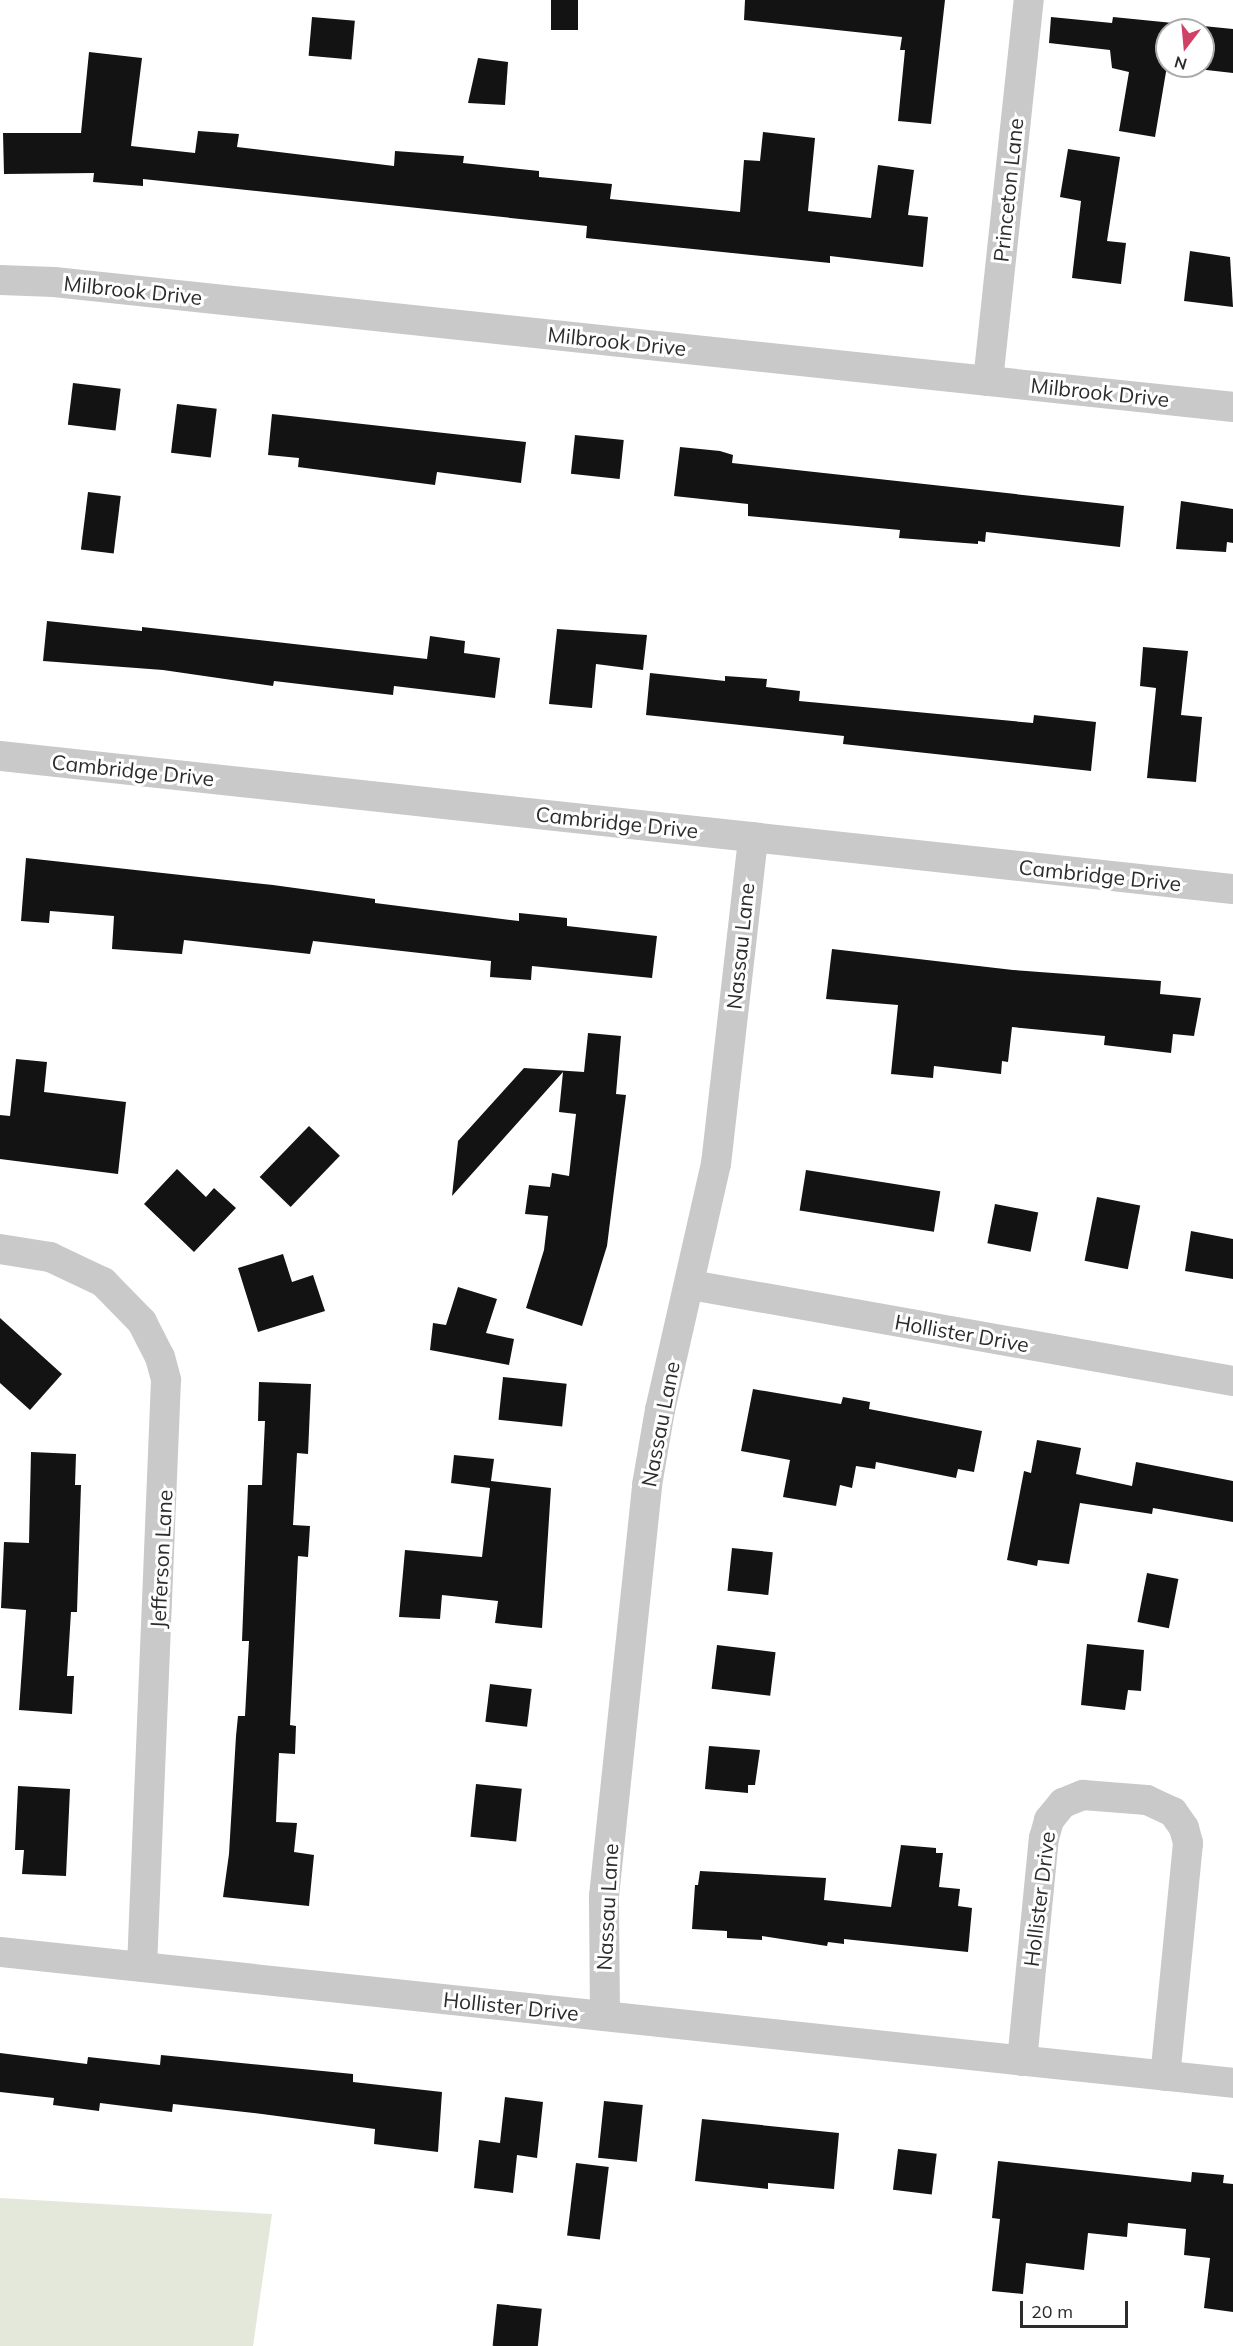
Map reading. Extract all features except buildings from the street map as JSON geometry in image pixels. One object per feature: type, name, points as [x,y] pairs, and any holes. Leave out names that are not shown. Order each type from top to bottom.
[{"type":"street","name":"Princeton Lane","points":[[988,381],[1029,0]]},
{"type":"street","name":"Milbrook Drive","points":[[0,280],[54,282],[1233,407]]},
{"type":"street","name":"Cambridge Drive","points":[[0,756],[1233,889]]},
{"type":"street","name":"Nassau Lane","points":[[605,2016],[604,1896],[647,1485],[660,1410],[691,1285],[716,1164],[753,837]]},
{"type":"street","name":"Jefferson Lane","points":[[0,1249],[50,1257],[104,1282],[142,1322],[160,1357],[166,1380],[142,1967]]},
{"type":"street","name":"Hollister Drive","points":[[691,1285],[1233,1381]]},
{"type":"street","name":"Hollister Drive","points":[[1022,2061],[1044,1838],[1049,1820],[1063,1803],[1083,1795],[1147,1800],[1173,1812],[1184,1828],[1188,1843],[1165,2076]]},
{"type":"street","name":"Hollister Drive","points":[[0,1952],[1233,2084]]},
{"type":"shaded area","points":[[0,2198],[272,2214],[253,2346],[0,2346]]}]
